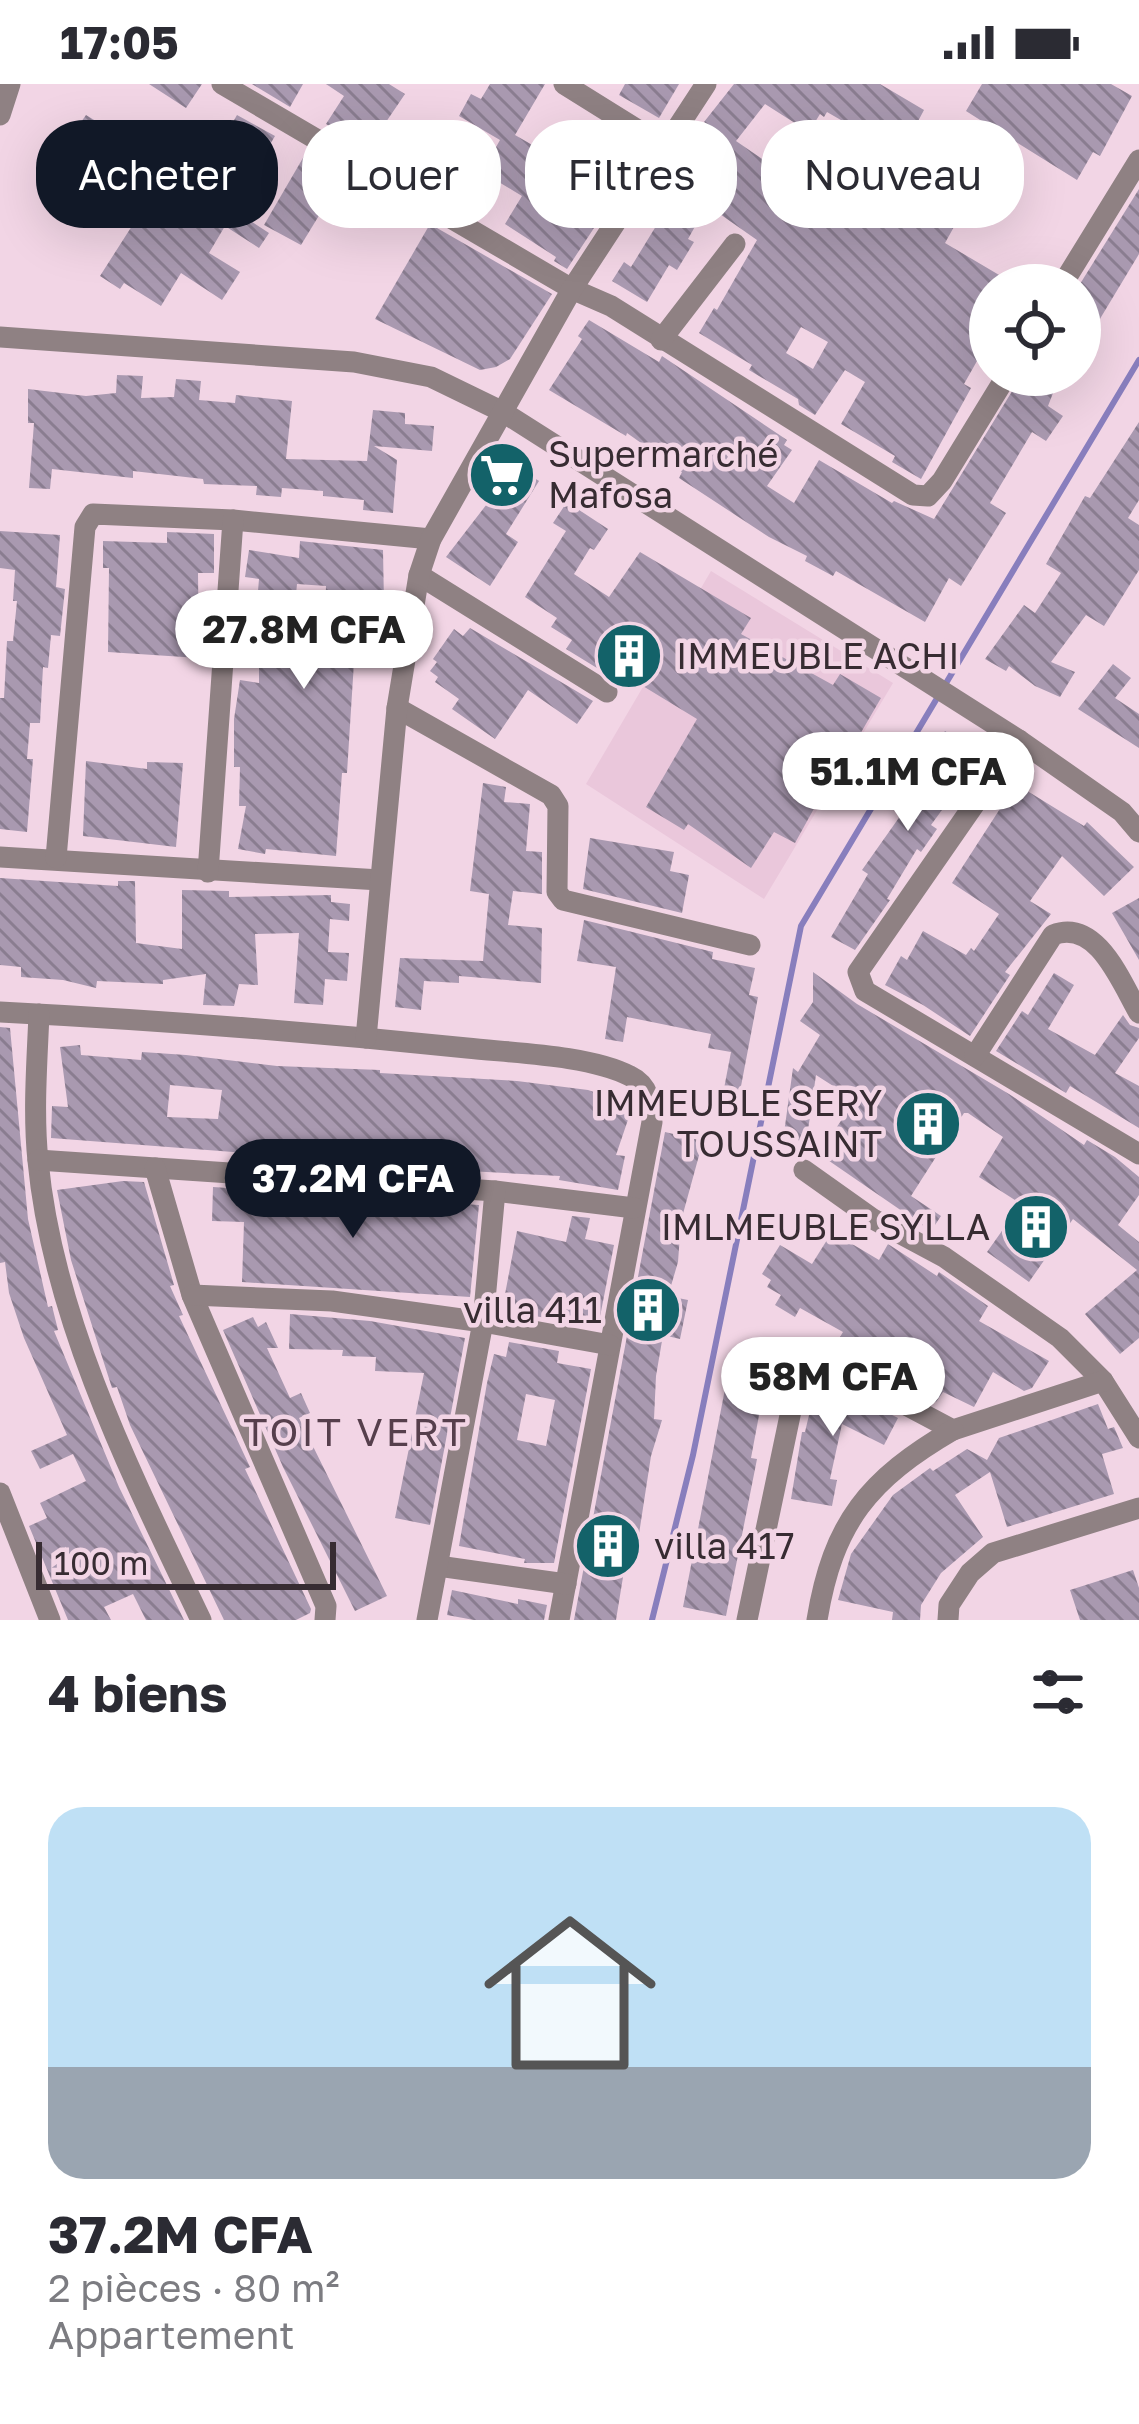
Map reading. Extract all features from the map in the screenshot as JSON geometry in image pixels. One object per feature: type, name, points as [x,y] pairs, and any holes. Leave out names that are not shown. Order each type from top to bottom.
[{"type":"street","points":[[0,115],[10,84]]},
{"type":"street","points":[[222,84],[572,289],[611,306],[913,495],[928,496],[942,481],[994,396]]},
{"type":"street","points":[[564,84],[622,120]]},
{"type":"street","points":[[683,120],[706,84]]},
{"type":"street","points":[[1075,264],[1139,160]]},
{"type":"street","points":[[367,1038],[397,708],[419,575],[431,539],[572,289],[612,228]]},
{"type":"street","points":[[661,340],[735,244]]},
{"type":"street","points":[[0,337],[354,362],[430,376],[503,412],[967,706],[1122,812],[1139,832]]},
{"type":"street","points":[[56,858],[85,527],[94,514],[233,520],[431,539]]},
{"type":"street","points":[[208,872],[233,520]]},
{"type":"street","points":[[419,575],[608,692]]},
{"type":"street","points":[[397,708],[550,795],[558,806],[556,892],[563,900],[750,945]]},
{"type":"street","points":[[1019,740],[858,972],[865,991],[1139,1154]]},
{"type":"street","points":[[1122,812],[1139,796]]},
{"type":"street","points":[[0,857],[380,880]]},
{"type":"street","points":[[975,1056],[1053,935],[1068,929],[1082,933],[1108,960],[1139,1013]]},
{"type":"street","points":[[0,1012],[367,1038],[567,1059],[629,1075],[644,1087],[652,1123],[560,1620]]},
{"type":"street","points":[[39,1014],[38,1160],[51,1244],[76,1332],[149,1512],[201,1620]]},
{"type":"street","points":[[38,1160],[495,1191],[634,1208]]},
{"type":"street","points":[[155,1168],[192,1294],[326,1606],[325,1620]]},
{"type":"street","points":[[804,1170],[873,1219],[944,1257],[1060,1338],[1103,1382],[1139,1438]]},
{"type":"street","points":[[427,1620],[483,1322],[495,1191]]},
{"type":"street","points":[[192,1294],[332,1301],[610,1345]]},
{"type":"street","points":[[747,1620],[796,1387],[808,1363],[823,1361],[953,1430]]},
{"type":"street","points":[[817,1620],[833,1548],[850,1515],[876,1483],[909,1455],[953,1430],[1103,1382]]},
{"type":"street","points":[[0,1493],[50,1620]]},
{"type":"street","points":[[948,1620],[949,1605],[970,1573],[993,1553],[1139,1508]]},
{"type":"street","points":[[438,1566],[566,1584]]},
{"type":"shaded area","points":[[711,571],[893,683],[764,899],[586,784]]},
{"type":"building","points":[[149,84],[202,84],[186,108]]},
{"type":"building","points":[[252,84],[303,84],[290,107]]},
{"type":"building","points":[[326,84],[389,84],[405,94],[387,120],[329,120],[344,96]]},
{"type":"building","points":[[490,84],[545,84],[515,135],[525,141],[525,228],[594,228],[567,269],[505,224],[522,196],[501,183],[501,120],[459,116],[471,94],[481,99]]},
{"type":"building","points":[[625,84],[679,84],[659,118],[619,95]]},
{"type":"building","points":[[734,84],[880,84],[924,110],[919,120],[841,120],[827,112],[816,120],[790,120],[765,104],[737,140],[737,120],[706,120]]},
{"type":"building","points":[[982,84],[1111,84],[1132,96],[1100,156],[1093,152],[1077,180],[1024,147],[1024,120],[980,120],[966,111]]},
{"type":"building","points":[[737,142],[761,158],[761,228],[953,228],[945,243],[980,264],[969,264],[969,375],[964,384],[969,392],[921,479],[892,462],[895,456],[841,424],[865,382],[845,370],[815,415],[799,405],[798,399],[749,370],[752,365],[699,333],[757,240],[737,226]],"holes":[[[801,327],[828,342],[813,369],[786,353]]]},
{"type":"building","points":[[302,160],[302,228],[311,228],[301,245],[270,228],[278,228],[278,201]]},
{"type":"building","points":[[1139,189],[1139,254],[1101,317],[1101,264],[1092,264]]},
{"type":"building","points":[[131,228],[224,228],[209,253],[240,272],[222,300],[181,273],[161,306],[124,283],[120,289],[100,276]]},
{"type":"building","points":[[228,228],[261,228],[269,233],[259,248]]},
{"type":"building","points":[[428,228],[437,228],[552,294],[510,359],[480,370],[375,319]]},
{"type":"building","points":[[655,228],[694,228],[688,239],[694,242],[677,270],[669,265],[647,302],[612,281],[624,262],[631,267]]},
{"type":"building","points":[[589,320],[659,362],[662,356],[787,440],[784,445],[792,450],[767,486],[794,503],[819,460],[892,503],[934,519],[1009,396],[1052,396],[1048,406],[1063,416],[1046,441],[1032,432],[990,503],[1006,513],[961,586],[949,578],[925,622],[836,571],[833,576],[805,561],[807,556],[679,478],[682,472],[627,433],[549,390],[582,339],[578,336]]},
{"type":"building","points":[[117,375],[143,376],[141,398],[174,397],[176,379],[201,381],[199,400],[235,403],[236,395],[292,401],[286,459],[367,461],[373,410],[405,413],[405,424],[434,426],[432,451],[374,446],[397,460],[393,513],[363,510],[364,500],[323,496],[323,491],[282,488],[281,497],[256,495],[257,486],[204,484],[203,479],[133,471],[133,478],[52,469],[50,489],[29,488],[34,423],[28,423],[28,389],[86,396],[116,393]]},
{"type":"building","points":[[1139,422],[1139,500],[1128,518],[1139,525],[1139,570],[1104,626],[1086,615],[1051,662],[1075,672],[1060,697],[1009,666],[1006,671],[985,659],[1024,605],[1035,613],[1061,573],[1046,564],[1085,496],[1090,498]]},
{"type":"building","points":[[508,461],[539,481],[506,534],[518,542],[490,586],[446,557],[490,500],[476,490],[490,465]]},
{"type":"building","points":[[567,502],[608,529],[574,574],[609,597],[640,552],[751,618],[741,634],[833,685],[840,674],[881,698],[795,843],[774,832],[751,868],[688,824],[684,830],[646,807],[697,719],[615,669],[610,676],[566,649],[572,640],[551,627],[557,618],[525,597],[566,531],[553,523]]},
{"type":"building","points":[[0,531],[60,535],[56,587],[65,589],[60,636],[51,635],[48,668],[43,667],[40,723],[30,723],[27,759],[33,759],[27,832],[0,829],[0,698],[4,698],[7,641],[13,641],[17,601],[13,601],[15,570],[0,568]]},
{"type":"building","points":[[167,532],[214,534],[214,573],[198,573],[199,658],[108,652],[109,568],[103,568],[103,541],[167,543]]},
{"type":"building","points":[[300,541],[383,550],[384,604],[389,605],[384,650],[355,646],[336,856],[238,849],[246,806],[239,806],[234,719],[240,680],[259,683],[259,628],[255,627],[259,579],[245,577],[249,550],[299,558]],"holes":[[[297,584],[326,586],[324,651],[291,647]]]},
{"type":"building","points":[[470,628],[593,701],[577,724],[528,690],[495,739],[452,709],[459,699],[435,682],[438,677],[430,671],[454,629],[463,636]]},
{"type":"building","points":[[1113,664],[1131,678],[1115,698],[1139,714],[1139,748],[1078,709]]},
{"type":"building","points":[[945,731],[986,759],[971,781],[966,777],[931,825],[937,829],[921,852],[917,849],[890,900],[855,950],[831,937],[868,874],[862,870],[915,795],[908,790]]},
{"type":"building","points":[[86,761],[147,769],[147,762],[183,763],[176,847],[83,836]]},
{"type":"building","points":[[483,783],[506,787],[504,802],[530,804],[526,851],[542,852],[542,894],[513,891],[508,925],[542,928],[541,983],[459,976],[459,983],[424,981],[421,1010],[395,1007],[400,958],[483,961],[489,894],[470,891]]},
{"type":"building","points":[[1016,784],[1084,826],[1087,822],[1134,867],[1104,896],[1062,856],[1030,901],[1051,914],[1005,972],[1010,975],[970,1036],[885,985],[901,956],[907,960],[923,931],[966,955],[971,948],[974,951],[999,914],[952,883]]},
{"type":"building","points":[[590,838],[674,852],[670,871],[689,875],[682,913],[583,889]]},
{"type":"building","points":[[0,878],[118,886],[118,881],[135,881],[136,943],[182,949],[182,890],[229,891],[229,897],[331,895],[331,902],[350,904],[349,921],[330,919],[328,952],[349,953],[347,981],[325,979],[323,1005],[294,1003],[299,933],[255,934],[258,985],[239,984],[234,1006],[203,1005],[206,974],[163,980],[163,984],[97,981],[96,988],[21,977],[21,967],[0,965]]},
{"type":"building","points":[[1139,898],[1139,960],[1112,913]]},
{"type":"building","points":[[584,920],[713,952],[712,959],[755,968],[749,995],[758,997],[738,1102],[722,1099],[731,1052],[708,1048],[711,1034],[627,1017],[623,1042],[605,1039],[616,967],[577,961]]},
{"type":"building","points":[[813,972],[1084,1145],[1087,1140],[1115,1157],[1139,1177],[1139,1195],[1118,1225],[1139,1242],[1139,1338],[1120,1354],[1085,1314],[1137,1270],[1073,1219],[1029,1282],[987,1252],[1021,1204],[979,1177],[1003,1137],[968,1113],[911,1196],[941,1216],[931,1231],[822,1156],[855,1100],[816,1075],[806,1144],[784,1133],[793,1068],[798,1072],[820,1035],[800,1021],[813,1002]]},
{"type":"building","points":[[1054,973],[1074,985],[1048,1029],[1095,1055],[1123,1015],[1139,1028],[1139,1038],[1115,1073],[1139,1086],[1139,1128],[1070,1086],[1066,1093],[996,1051],[1022,1011],[1028,1015]]},
{"type":"building","points":[[0,1027],[10,1028],[28,1219],[48,1307],[52,1306],[58,1330],[54,1331],[119,1487],[184,1620],[146,1620],[133,1594],[104,1607],[111,1620],[68,1620],[29,1526],[47,1518],[40,1503],[86,1481],[73,1454],[40,1469],[31,1451],[67,1435],[24,1338],[9,1293],[5,1262],[0,1263]]},
{"type":"building","points":[[80,1045],[81,1055],[141,1060],[142,1052],[588,1090],[633,1105],[616,1155],[625,1156],[618,1190],[559,1180],[560,1176],[243,1159],[260,1154],[51,1138],[52,1106],[68,1107],[60,1047]],"holes":[[[170,1085],[222,1090],[218,1119],[167,1117]]]},
{"type":"building","points":[[665,1132],[703,1141],[681,1221],[678,1262],[668,1296],[688,1300],[680,1339],[663,1335],[654,1419],[662,1420],[616,1620],[574,1620]]},
{"type":"building","points":[[144,1182],[174,1285],[170,1286],[183,1315],[179,1316],[311,1609],[296,1620],[224,1620],[130,1425],[117,1387],[112,1388],[71,1260],[57,1190]]},
{"type":"building","points":[[213,1187],[479,1205],[470,1297],[242,1282],[244,1222],[212,1221]]},
{"type":"building","points":[[572,1216],[590,1218],[585,1239],[614,1245],[599,1322],[568,1318],[567,1322],[502,1310],[517,1231],[566,1242]]},
{"type":"building","points":[[832,1232],[879,1260],[888,1244],[988,1306],[979,1321],[1049,1361],[1032,1388],[1024,1391],[993,1372],[974,1407],[943,1392],[936,1402],[914,1386],[881,1373],[837,1342],[843,1332],[800,1308],[795,1317],[775,1305],[781,1295],[767,1287],[771,1280],[762,1274],[780,1245],[812,1264]]},
{"type":"building","points":[[290,1314],[370,1321],[465,1338],[430,1525],[395,1518],[424,1373],[375,1371],[376,1357],[342,1356],[343,1350],[289,1349]]},
{"type":"building","points":[[253,1317],[258,1327],[266,1322],[278,1348],[267,1348],[290,1398],[301,1393],[310,1413],[299,1418],[387,1596],[355,1611],[283,1467],[223,1330]]},
{"type":"building","points":[[509,1342],[559,1351],[557,1363],[591,1369],[554,1563],[524,1563],[525,1559],[459,1546],[494,1354],[506,1357]],"holes":[[[526,1394],[555,1400],[546,1446],[517,1440]]]},
{"type":"building","points":[[730,1363],[772,1371],[768,1395],[763,1394],[751,1458],[757,1459],[726,1616],[683,1607]]},
{"type":"building","points":[[818,1377],[898,1418],[884,1445],[842,1424],[830,1479],[837,1480],[832,1506],[791,1499],[802,1432]]},
{"type":"building","points":[[1098,1404],[1108,1429],[1114,1427],[1123,1448],[1102,1454],[1114,1494],[1007,1527],[990,1472],[955,1495],[983,1537],[941,1573],[921,1605],[920,1620],[892,1620],[893,1612],[838,1600],[851,1554],[893,1495],[967,1449],[987,1460],[999,1438]]},
{"type":"building","points":[[1133,1570],[1139,1588],[1139,1620],[1080,1620],[1070,1590]]},
{"type":"building","points":[[452,1590],[547,1605],[544,1620],[474,1620],[447,1615]]},
{"type":"waterway","points":[[652,1620],[693,1455],[801,926],[1139,360]]},
{"type":"place","name":"Supermarché Mafosa","points":[[502,475]]},
{"type":"place","name":"IMMEUBLE ACHI","points":[[629,656]]},
{"type":"place","name":"IMMEUBLE SERY TOUSSAINT","points":[[928,1124]]},
{"type":"place","name":"IMLMEUBLE SYLLA","points":[[1036,1227]]},
{"type":"place","name":"villa 411","points":[[648,1310]]},
{"type":"place","name":"villa 417","points":[[608,1546]]},
{"type":"district","name":"TOIT VERT","points":[[356,1432]]}]
